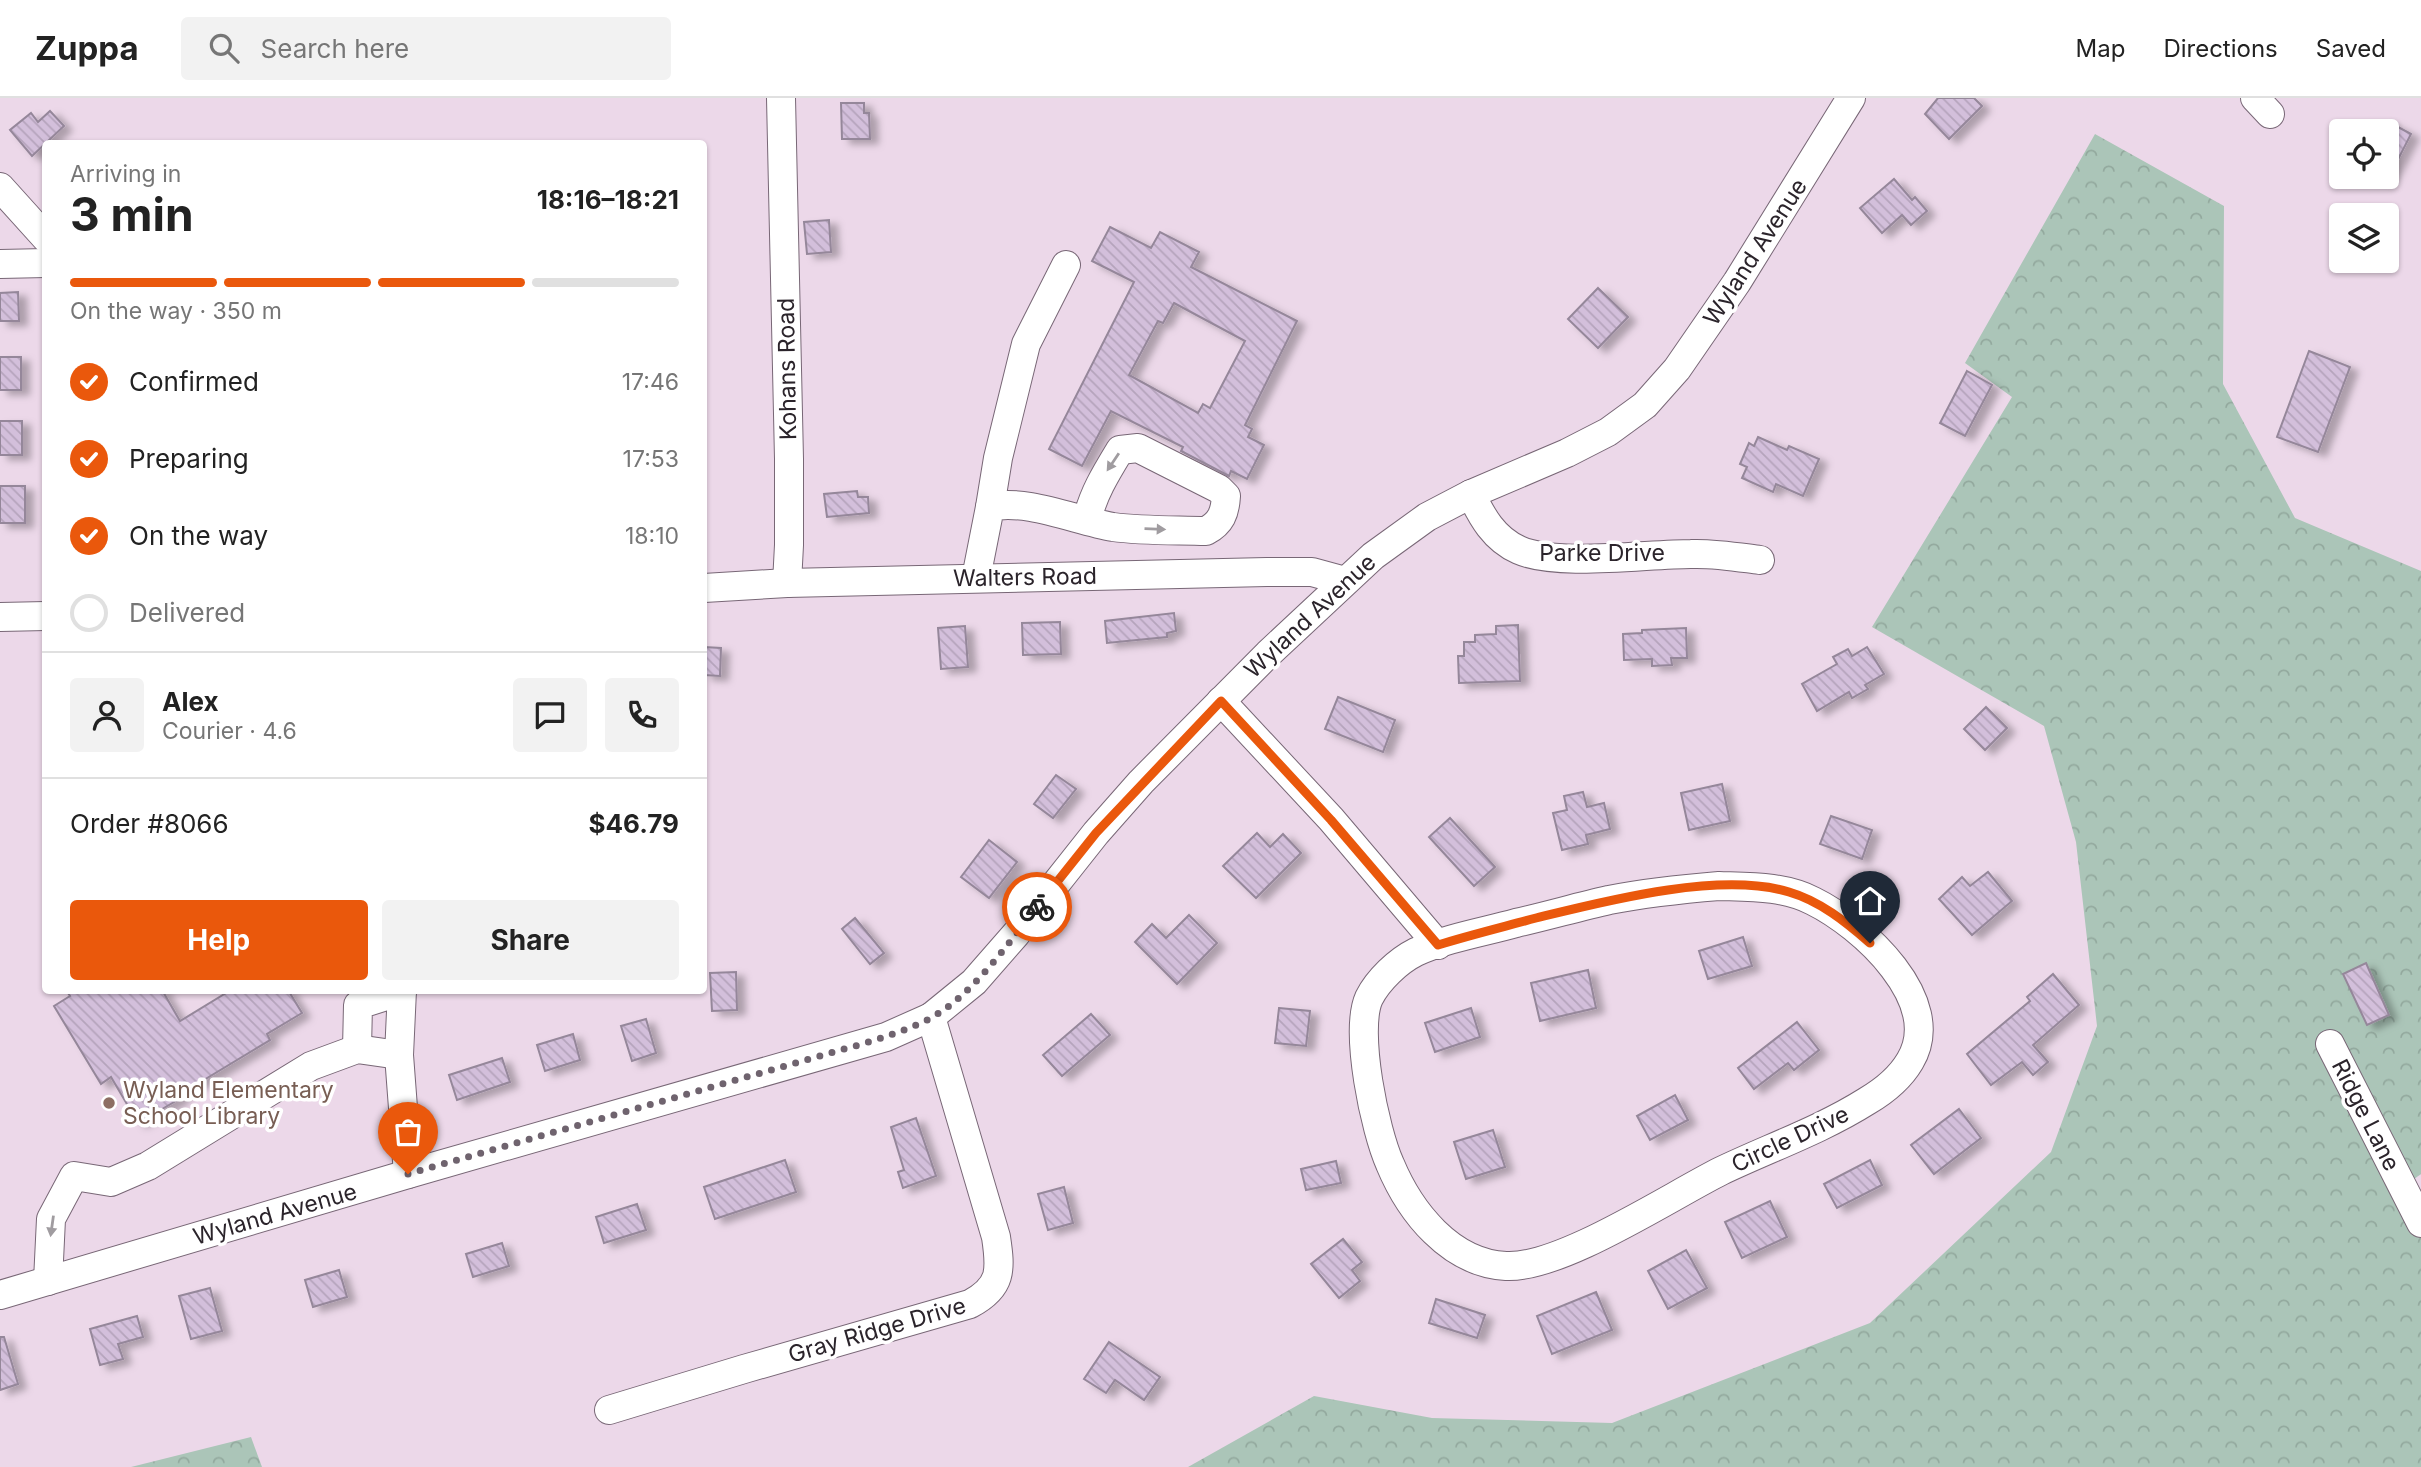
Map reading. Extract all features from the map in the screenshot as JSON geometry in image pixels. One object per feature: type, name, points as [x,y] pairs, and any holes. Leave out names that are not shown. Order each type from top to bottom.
[{"type":"street","name":"Kohans Road","points":[[781,98],[789,533],[787,583]]},
{"type":"street","name":"Wyland Avenue","points":[[0,1295],[408,1174],[886,1037],[931,1017],[953,1002],[991,964],[1096,833],[1221,701],[1373,556],[1427,517],[1471,494],[1567,453],[1608,432],[1645,405],[1677,369],[1737,282],[1851,98]]},
{"type":"street","points":[[0,187],[42,234]]},
{"type":"street","points":[[0,264],[42,263]]},
{"type":"street","points":[[976,579],[998,458],[1026,344],[1066,265]]},
{"type":"street","points":[[990,507],[1002,504],[1113,527],[1206,531],[1217,525],[1226,496],[1219,489],[1138,448],[1121,450],[1105,473],[1091,502],[1087,520]]},
{"type":"street","name":"Parke Drive","points":[[1471,494],[1496,535],[1519,550],[1537,555],[1580,558],[1712,554],[1760,560]]},
{"type":"street","name":"Walters Road","points":[[707,588],[787,583],[1312,572],[1345,581]]},
{"type":"street","points":[[0,617],[42,616]]},
{"type":"street","points":[[1221,701],[1331,820],[1438,945]]},
{"type":"street","name":"Circle Drive","points":[[1719,886],[1787,891],[1812,901],[1852,927],[1870,943],[1908,989],[1915,1004],[1919,1034],[1912,1057],[1898,1077],[1868,1101],[1716,1174],[1570,1249],[1518,1266],[1493,1265],[1452,1248],[1425,1221],[1409,1199],[1386,1156],[1366,1066],[1363,1028],[1369,999],[1390,972],[1404,960],[1438,945],[1607,901],[1656,892],[1719,886]]},
{"type":"street","points":[[358,1049],[358,1005],[393,994]]},
{"type":"street","points":[[402,994],[399,1055],[408,1174]]},
{"type":"street","name":"Gray Ridge Drive","points":[[610,1410],[970,1304],[987,1293],[999,1273],[996,1237],[931,1017]]},
{"type":"street","name":"Ridge Lane","points":[[2330,1044],[2421,1223]]},
{"type":"street","points":[[48,1281],[51,1219],[74,1176],[111,1182],[148,1166],[311,1066],[358,1049],[399,1055]]},
{"type":"green space","points":[[2095,134],[2224,206],[2223,384],[2295,518],[2421,571],[2421,1174],[2403,1187],[2421,1223],[2421,1467],[1188,1467],[1314,1396],[1432,1418],[1612,1423],[1870,1323],[2051,1152],[2097,1026],[2076,842],[2044,726],[1872,627],[2012,397],[1965,363]]},
{"type":"green space","points":[[251,1437],[262,1467],[131,1467]]},
{"type":"building","points":[[1938,98],[1974,98],[1982,106],[1949,139],[1925,114]]},
{"type":"building","points":[[841,103],[864,103],[864,113],[869,113],[870,139],[842,139]]},
{"type":"building","points":[[50,111],[64,126],[49,140],[42,140],[42,147],[32,156],[10,130],[31,113],[38,122]]},
{"type":"building","points":[[2399,128],[2411,134],[2399,158]]},
{"type":"building","points":[[1894,179],[1912,200],[1915,197],[1927,211],[1911,225],[1902,215],[1882,233],[1860,208]]},
{"type":"building","points":[[829,220],[831,252],[807,254],[804,222]]},
{"type":"building","points":[[1110,227],[1151,248],[1160,232],[1199,252],[1191,267],[1297,321],[1245,425],[1252,429],[1248,437],[1264,445],[1247,479],[1231,471],[1229,476],[1181,451],[1183,447],[1111,411],[1082,466],[1049,449],[1134,282],[1092,261]],"holes":[[[1174,303],[1245,341],[1210,408],[1203,404],[1198,413],[1129,375],[1158,321],[1163,323]]]},
{"type":"building","points":[[1598,288],[1628,317],[1598,348],[1568,319]]},
{"type":"building","points":[[18,292],[19,321],[0,321],[0,293]]},
{"type":"building","points":[[2309,351],[2350,367],[2318,452],[2277,437]]},
{"type":"building","points":[[0,357],[21,357],[21,390],[0,390]]},
{"type":"building","points":[[1967,371],[1992,385],[1965,436],[1940,423]]},
{"type":"building","points":[[0,421],[22,421],[22,455],[0,455]]},
{"type":"building","points":[[1758,437],[1787,450],[1789,446],[1819,459],[1803,496],[1776,484],[1773,492],[1742,478],[1747,467],[1740,464],[1749,443],[1754,446]]},
{"type":"building","points":[[0,486],[25,486],[25,523],[0,523]]},
{"type":"building","points":[[857,491],[858,497],[868,497],[869,513],[827,517],[824,494]]},
{"type":"building","points":[[1174,613],[1176,631],[1167,633],[1167,637],[1107,643],[1105,621]]},
{"type":"building","points":[[1060,622],[1061,654],[1023,655],[1022,623]]},
{"type":"building","points":[[1518,625],[1520,681],[1459,683],[1458,656],[1464,656],[1464,642],[1475,642],[1475,635],[1496,634],[1496,626]]},
{"type":"building","points":[[965,626],[968,667],[941,669],[938,628]]},
{"type":"building","points":[[1686,628],[1687,658],[1671,658],[1672,665],[1652,666],[1652,659],[1624,660],[1623,634],[1642,633],[1642,630]]},
{"type":"building","points":[[707,647],[721,648],[720,676],[707,675]]},
{"type":"building","points":[[1867,647],[1884,674],[1865,685],[1868,689],[1852,698],[1849,692],[1817,711],[1802,684],[1837,664],[1833,657],[1848,649],[1852,656]]},
{"type":"building","points":[[1338,697],[1395,720],[1383,752],[1325,729]]},
{"type":"building","points":[[1986,707],[2007,728],[1985,750],[1964,729]]},
{"type":"building","points":[[1056,775],[1076,789],[1053,818],[1034,804]]},
{"type":"building","points":[[1722,784],[1730,821],[1689,830],[1681,793]]},
{"type":"building","points":[[1583,792],[1587,807],[1604,803],[1610,829],[1586,835],[1588,844],[1562,850],[1553,813],[1567,810],[1564,796]]},
{"type":"building","points":[[1831,816],[1872,830],[1862,859],[1820,844]]},
{"type":"building","points":[[1450,818],[1495,867],[1474,886],[1429,837]]},
{"type":"building","points":[[1257,833],[1270,847],[1283,834],[1301,853],[1256,898],[1223,866]]},
{"type":"building","points":[[989,840],[1017,862],[989,898],[961,877]]},
{"type":"building","points":[[1988,872],[2012,901],[1972,935],[1939,899],[1962,877],[1970,886]]},
{"type":"building","points":[[1189,915],[1217,943],[1177,984],[1135,942],[1152,924],[1166,938]]},
{"type":"building","points":[[855,918],[884,953],[870,964],[842,929]]},
{"type":"building","points":[[1743,937],[1752,966],[1708,979],[1699,951]]},
{"type":"building","points":[[2366,963],[2389,1015],[2367,1025],[2343,974]]},
{"type":"building","points":[[1588,970],[1596,1008],[1540,1021],[1531,983]]},
{"type":"building","points":[[736,972],[737,1010],[712,1011],[710,973]]},
{"type":"building","points":[[2053,974],[2079,1005],[2033,1045],[2048,1062],[2033,1075],[2022,1062],[1991,1085],[1967,1054],[2030,1001],[2027,997]]},
{"type":"building","points":[[69,994],[164,994],[180,1021],[224,994],[290,994],[302,1013],[267,1034],[270,1040],[138,1123],[111,1077],[101,1084],[54,1006],[70,996]]},
{"type":"building","points":[[1279,1008],[1310,1011],[1306,1046],[1275,1043]]},
{"type":"building","points":[[1471,1008],[1480,1037],[1435,1052],[1425,1023]]},
{"type":"building","points":[[1091,1014],[1110,1035],[1062,1076],[1043,1055]]},
{"type":"building","points":[[646,1019],[656,1053],[632,1061],[621,1026]]},
{"type":"building","points":[[1797,1022],[1819,1050],[1794,1070],[1788,1063],[1754,1089],[1738,1068]]},
{"type":"building","points":[[573,1034],[580,1060],[545,1071],[537,1045]]},
{"type":"building","points":[[502,1058],[510,1082],[457,1100],[449,1075]]},
{"type":"building","points":[[1675,1095],[1688,1120],[1650,1140],[1637,1116]]},
{"type":"building","points":[[1959,1109],[1981,1138],[1934,1174],[1911,1145]]},
{"type":"building","points":[[916,1118],[936,1176],[903,1188],[898,1172],[904,1170],[891,1127]]},
{"type":"building","points":[[1493,1130],[1505,1167],[1466,1179],[1454,1142]]},
{"type":"building","points":[[785,1160],[796,1192],[715,1219],[704,1187]]},
{"type":"building","points":[[1870,1160],[1882,1185],[1837,1208],[1824,1184]]},
{"type":"building","points":[[1336,1161],[1341,1183],[1306,1190],[1301,1169]]},
{"type":"building","points":[[1064,1187],[1073,1223],[1048,1230],[1038,1194]]},
{"type":"building","points":[[1770,1201],[1787,1237],[1742,1258],[1725,1222]]},
{"type":"building","points":[[637,1204],[646,1230],[604,1243],[596,1217]]},
{"type":"building","points":[[1343,1239],[1362,1262],[1352,1270],[1360,1281],[1339,1298],[1311,1264]]},
{"type":"building","points":[[502,1243],[509,1266],[473,1277],[466,1254]]},
{"type":"building","points":[[1686,1250],[1707,1288],[1668,1309],[1648,1271]]},
{"type":"building","points":[[339,1270],[347,1297],[313,1307],[305,1280]]},
{"type":"building","points":[[210,1288],[222,1331],[191,1339],[179,1296]]},
{"type":"building","points":[[1596,1292],[1612,1330],[1552,1354],[1537,1316]]},
{"type":"building","points":[[1436,1299],[1485,1315],[1477,1338],[1429,1323]]},
{"type":"building","points":[[137,1316],[143,1337],[118,1344],[123,1359],[100,1365],[90,1329]]},
{"type":"building","points":[[0,1337],[4,1337],[18,1384],[0,1390]]},
{"type":"building","points":[[1109,1342],[1160,1377],[1144,1400],[1115,1380],[1106,1393],[1084,1379]]},
{"type":"way so far","points":[[408,1174],[886,1037],[913,1026],[953,1002],[974,982],[1037,907]]},
{"type":"place","name":"Wyland Elementary School Library","points":[[109,1103]]},
{"type":"route","points":[[1037,907],[1141,782],[1221,701],[1331,820],[1438,945],[1607,901],[1656,892],[1719,886],[1787,891],[1812,901],[1835,915],[1870,943]]}]
